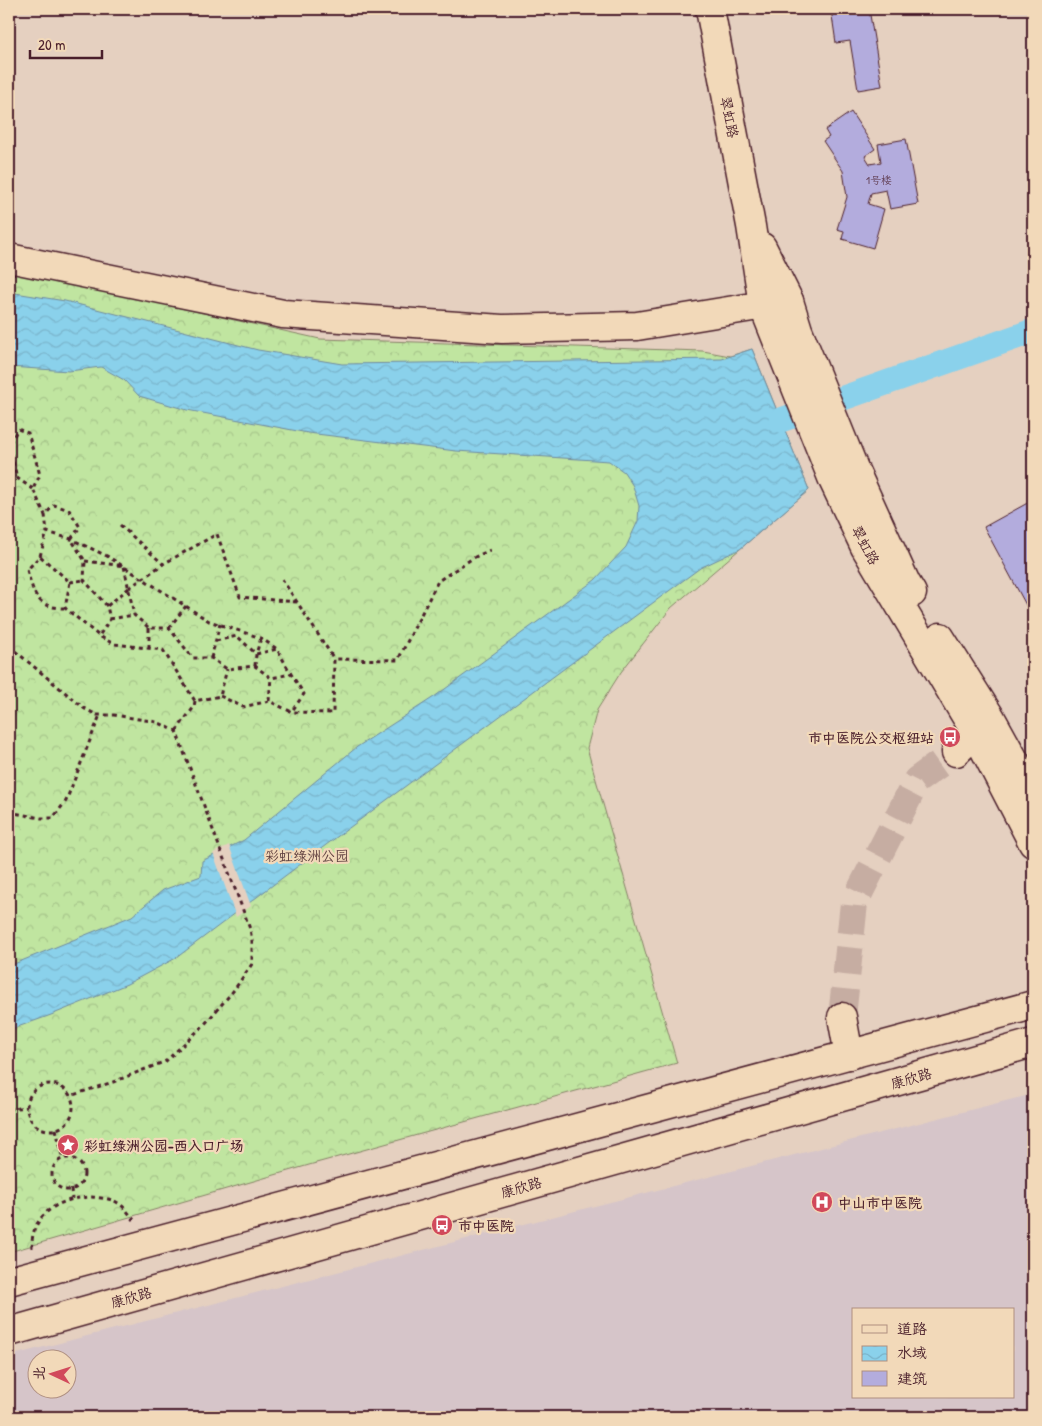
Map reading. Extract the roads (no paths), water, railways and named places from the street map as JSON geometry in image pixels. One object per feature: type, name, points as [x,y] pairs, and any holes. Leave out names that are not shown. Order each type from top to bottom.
[{"type":"street","name":"翠虹路","points":[[710,9],[751,226],[787,334],[844,475],[865,547],[984,725],[1033,794]]},
{"type":"street","points":[[9,258],[283,314],[502,329],[636,326],[776,303]]},
{"type":"street","name":"翠虹路","points":[[984,725],[1033,843]]},
{"type":"street","points":[[956,752],[984,725]]},
{"type":"street","points":[[21,1277],[1033,1005]]},
{"type":"street","points":[[842,1017],[849,1054]]},
{"type":"street","name":"康欣路","points":[[9,1332],[1033,1043]]},
{"type":"water","points":[[9,292],[65,301],[258,350],[342,364],[722,359],[752,349],[809,490],[740,549],[700,568],[176,958],[127,984],[9,1030],[9,966],[132,916],[163,890],[201,876],[202,861],[244,840],[357,747],[434,697],[595,580],[626,547],[638,521],[639,506],[633,486],[624,472],[609,461],[456,451],[308,433],[187,410],[139,396],[124,380],[101,367],[69,371],[9,367]]},
{"type":"waterway","points":[[781,420],[1033,331]]},
{"type":"tunnel","points":[[842,1017],[854,903],[917,780],[956,752]]},
{"type":"place","name":"市中医院公交枢纽站","points":[[950,737]]},
{"type":"place","name":"彩虹绿洲公园-西入口广场","points":[[68,1145]]},
{"type":"place","name":"中山市中医院","points":[[822,1202]]},
{"type":"place","name":"市中医院","points":[[442,1225]]},
{"type":"park label","name":"彩虹绿洲公园","points":[[307,855]]}]
